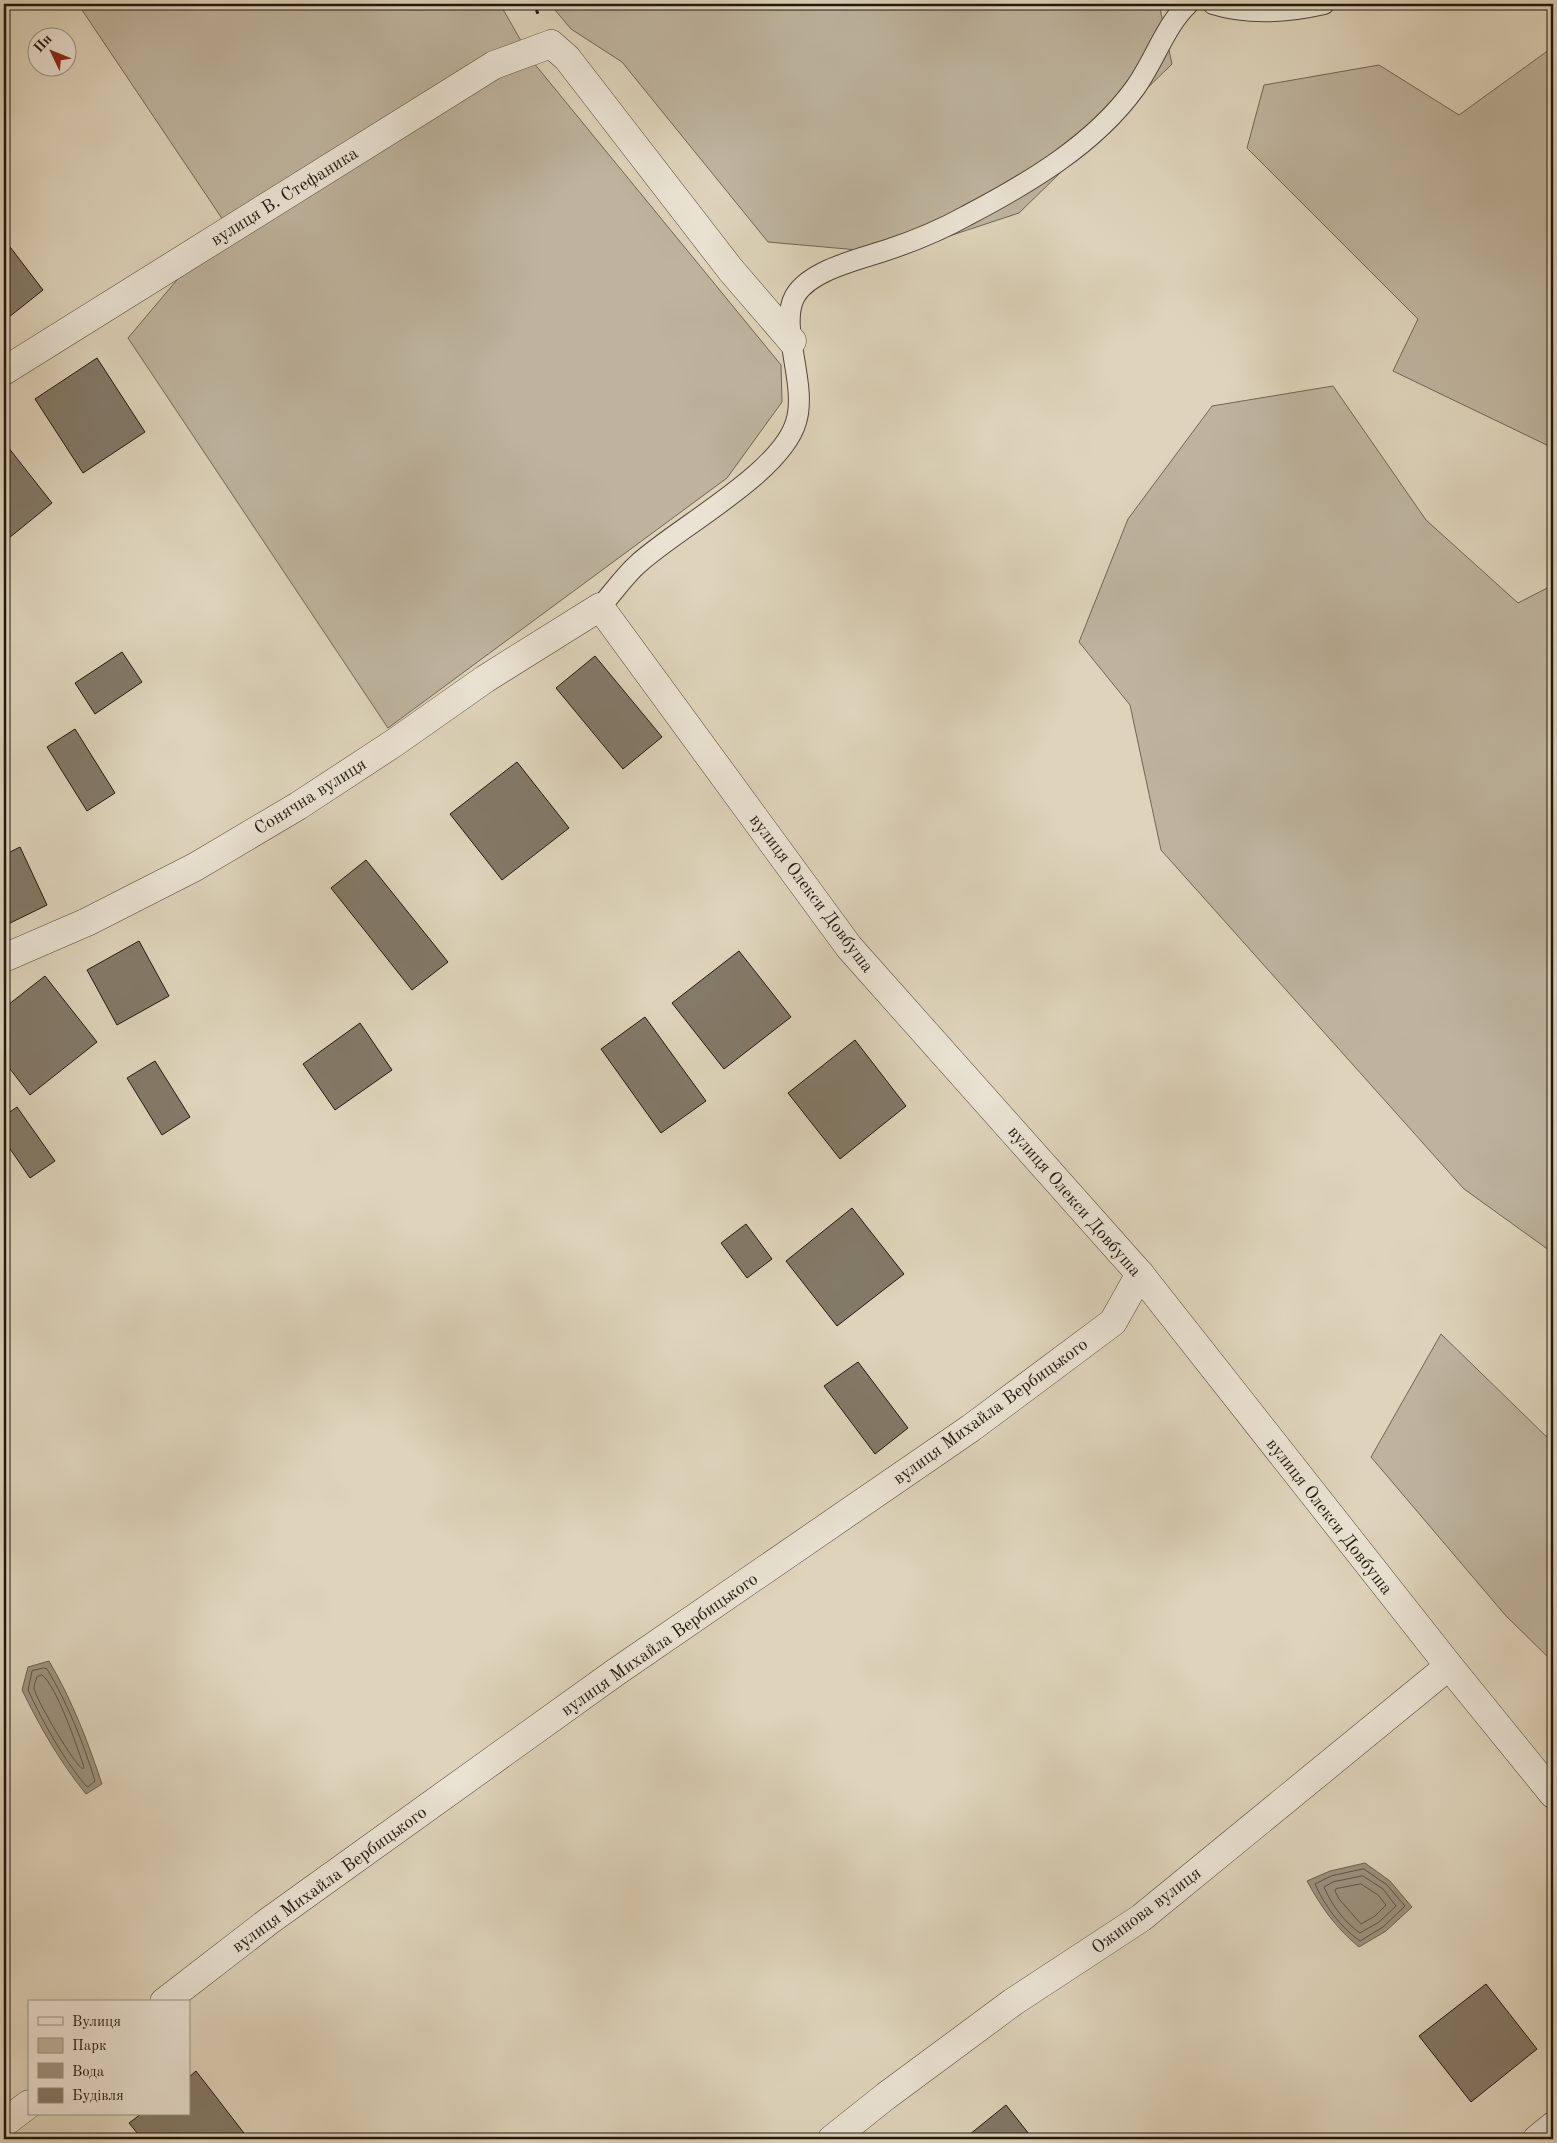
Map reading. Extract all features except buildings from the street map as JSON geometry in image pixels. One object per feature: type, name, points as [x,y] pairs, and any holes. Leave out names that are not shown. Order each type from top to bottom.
[{"type":"street","name":"вулиця В. Стефаника","points":[[4,371],[494,65],[551,44],[567,58],[730,269],[792,341]]},
{"type":"street","name":"Сонячна вулиця","points":[[4,958],[87,922],[195,867],[298,806],[485,679],[600,607]]},
{"type":"street","name":"вулиця Олекси Довбуша","points":[[600,607],[849,947],[1140,1274],[1449,1666],[1553,1794]]},
{"type":"street","name":"вулиця Михайла Вербицького","points":[[167,2000],[277,1916],[616,1672],[971,1428],[1081,1346],[1113,1322],[1140,1274]]},
{"type":"street","name":"Ожинова вулиця","points":[[832,2139],[886,2096],[1013,2002],[1141,1918],[1449,1666]]},
{"type":"street","points":[[4,2123],[28,2105]]},
{"type":"street","points":[[1537,2139],[1553,2126]]},
{"type":"lane","points":[[600,607],[638,563],[748,481],[780,451],[796,422],[800,394],[790,317],[795,296],[813,278],[847,262],[925,236],[963,218],[1034,178],[1064,156],[1116,111],[1135,88],[1174,23],[1188,4]]},
{"type":"lane","points":[[1214,4],[1228,8],[1261,11],[1324,4]]},
{"type":"green space","points":[[78,4],[500,4],[533,62],[781,365],[782,402],[727,478],[388,728],[128,338],[225,223]]},
{"type":"green space","points":[[550,4],[1159,4],[1172,64],[1019,213],[928,243],[858,250],[768,242],[622,62],[571,29]]},
{"type":"green space","points":[[1553,47],[1553,448],[1393,371],[1418,319],[1247,148],[1264,85],[1379,65],[1459,115]]},
{"type":"green space","points":[[1333,386],[1426,520],[1518,603],[1553,585],[1553,1253],[1464,1189],[1161,850],[1130,705],[1079,642],[1128,519],[1212,406]]},
{"type":"green space","points":[[1441,1334],[1553,1443],[1553,1662],[1506,1616],[1371,1457]]},
{"type":"water","points":[[49,1661],[79,1721],[102,1784],[86,1794],[51,1744],[22,1690],[28,1667]]},
{"type":"water","points":[[1365,1863],[1390,1881],[1412,1907],[1386,1931],[1359,1947],[1330,1917],[1307,1881],[1330,1871]]}]
